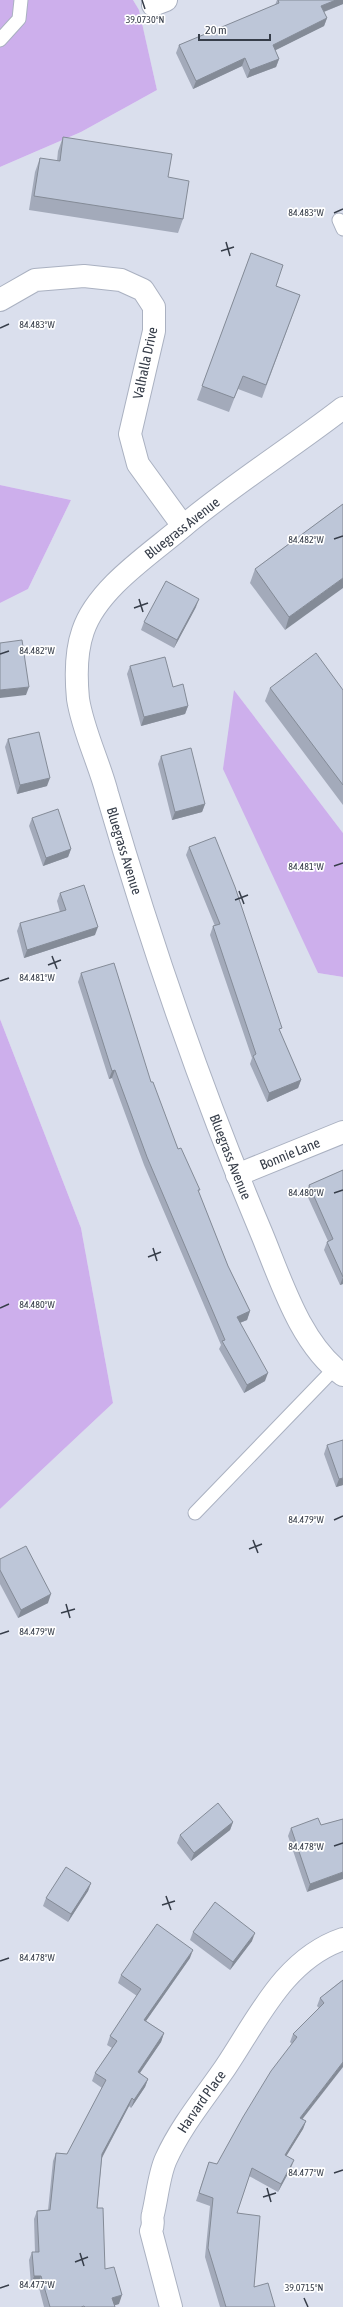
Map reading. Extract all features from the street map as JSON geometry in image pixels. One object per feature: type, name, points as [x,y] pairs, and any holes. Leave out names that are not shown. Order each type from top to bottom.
[{"type":"street","name":"Valhalla Drive","points":[[0,300],[35,280],[84,276],[121,280],[143,290],[154,307],[154,331],[130,434],[138,464],[183,526]]},
{"type":"street","name":"Bluegrass Avenue","points":[[339,1372],[313,1346],[288,1297],[213,1116],[152,935],[78,699],[78,651],[83,630],[89,618],[121,577],[183,526],[343,408]]},
{"type":"street","name":"Bonnie Lane","points":[[237,1175],[343,1132]]},
{"type":"street","name":"Harvard Place","points":[[171,2307],[151,2231],[154,2223],[152,2216],[156,2193],[160,2186],[166,2159],[188,2122],[276,1989],[295,1968],[313,1954],[343,1939]]},
{"type":"lane","points":[[0,40],[19,19],[21,0]]},
{"type":"lane","points":[[195,1514],[339,1372]]},
{"type":"shaded area","points":[[0,0],[133,0],[139,10],[157,90],[81,132],[0,167]]},
{"type":"shaded area","points":[[133,0],[343,0],[343,833],[234,690],[318,973],[343,977],[343,2307],[0,2307],[0,1509],[113,1403],[81,1228],[0,1019],[0,603],[28,589],[71,500],[0,485],[0,167],[81,132],[157,90],[139,11]]},
{"type":"shaded area","points":[[0,485],[71,500],[28,589],[0,603]]},
{"type":"shaded area","points":[[234,690],[343,833],[343,977],[318,973],[223,769]]},
{"type":"shaded area","points":[[0,1019],[81,1228],[113,1403],[0,1509]]},
{"type":"building","points":[[278,0],[336,0],[321,6],[327,18],[273,45],[279,59],[250,70],[245,58],[196,81],[179,45],[279,3]]},
{"type":"building","points":[[63,137],[172,154],[168,177],[189,181],[183,219],[34,196],[40,158],[60,161]]},
{"type":"building","points":[[251,253],[283,265],[276,286],[300,295],[266,385],[243,376],[234,398],[202,386]]},
{"type":"building","points":[[343,504],[343,578],[289,617],[255,569]]},
{"type":"building","points":[[166,581],[199,599],[177,640],[144,622]]},
{"type":"building","points":[[22,640],[29,687],[0,690],[0,643]]},
{"type":"building","points":[[316,653],[343,690],[343,785],[270,688]]},
{"type":"building","points":[[165,657],[173,687],[183,684],[188,706],[144,717],[130,666]]},
{"type":"building","points":[[39,732],[50,778],[20,785],[8,739]]},
{"type":"building","points":[[191,748],[205,804],[175,812],[161,756]]},
{"type":"building","points":[[58,809],[71,849],[46,858],[32,818]]},
{"type":"building","points":[[215,837],[235,887],[282,1028],[279,1029],[301,1080],[269,1093],[253,1056],[256,1054],[213,926],[220,924],[189,847]]},
{"type":"building","points":[[84,885],[98,927],[27,950],[20,923],[66,910],[60,893]]},
{"type":"building","points":[[114,963],[151,1082],[153,1082],[178,1149],[181,1148],[200,1190],[198,1190],[228,1266],[250,1311],[237,1317],[268,1373],[247,1385],[222,1341],[225,1340],[147,1157],[115,1070],[112,1071],[81,973]]},
{"type":"building","points":[[343,1170],[343,1277],[327,1242],[333,1239],[309,1185]]},
{"type":"building","points":[[343,1440],[343,1478],[339,1479],[327,1445]]},
{"type":"building","points":[[26,1546],[51,1594],[21,1610],[0,1570],[0,1559]]},
{"type":"building","points":[[218,1803],[233,1822],[194,1853],[180,1835]]},
{"type":"building","points":[[318,1818],[321,1825],[343,1819],[343,1872],[310,1884],[291,1828]]},
{"type":"building","points":[[66,1867],[91,1883],[71,1914],[46,1898]]},
{"type":"building","points":[[215,1902],[255,1933],[233,1962],[193,1932]]},
{"type":"building","points":[[157,1924],[193,1950],[144,2020],[164,2033],[138,2072],[148,2079],[134,2100],[132,2098],[102,2154],[97,2208],[103,2208],[105,2269],[114,2267],[122,2295],[112,2298],[115,2307],[50,2307],[41,2276],[34,2276],[32,2252],[39,2252],[37,2211],[50,2210],[56,2153],[67,2154],[106,2080],[95,2073],[117,2041],[110,2036],[141,1989],[121,1975]]},
{"type":"building","points":[[343,1980],[343,2062],[300,2118],[306,2121],[285,2155],[294,2160],[281,2184],[252,2168],[237,2213],[260,2216],[254,2287],[268,2283],[275,2307],[226,2307],[208,2248],[213,2198],[199,2193],[209,2162],[217,2164],[271,2071],[297,2037],[293,2034],[324,2003],[320,1998]]}]
